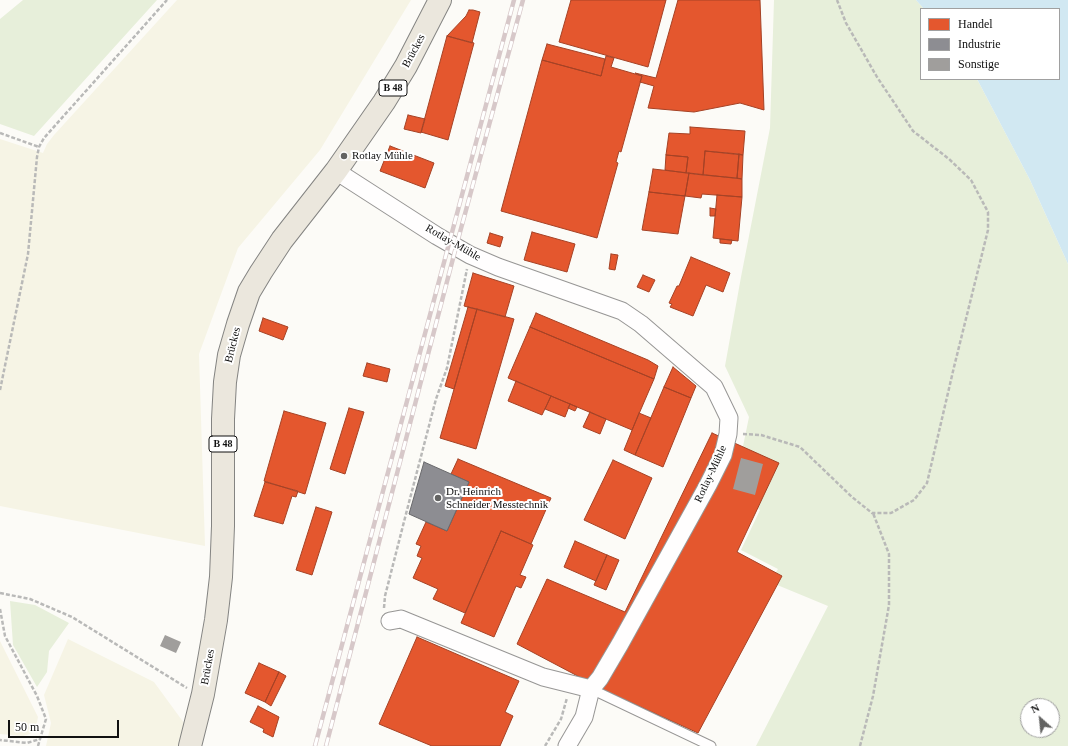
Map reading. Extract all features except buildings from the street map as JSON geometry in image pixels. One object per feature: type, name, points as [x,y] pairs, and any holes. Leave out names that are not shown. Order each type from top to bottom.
[{"type":"main road","name":"Brückes","points":[[190,746],[203,694],[216,620],[221,577],[223,526],[223,419],[225,382],[229,355],[238,324],[249,292],[282,240],[369,126],[406,66],[440,0]]},
{"type":"street","name":"Rotlay-Mühle","points":[[336,171],[437,236],[470,255],[622,311],[641,324],[714,387],[729,418],[728,434],[723,455],[620,644],[600,678],[591,689]]},
{"type":"street","points":[[390,622],[402,619],[543,677],[591,689],[584,717],[567,746]]},
{"type":"lane","points":[[591,689],[711,746]]},
{"type":"path","points":[[0,390],[28,254],[36,157],[39,146],[44,138],[167,0]]},
{"type":"path","points":[[837,0],[846,23],[877,77],[913,131],[949,159],[971,180],[988,212],[988,230],[927,483],[914,500],[891,513],[872,513]]},
{"type":"path","points":[[0,133],[39,146]]},
{"type":"path","points":[[390,622],[384,607],[386,596],[436,399],[447,368],[470,255]]},
{"type":"path","points":[[728,434],[761,435],[800,447],[852,497],[872,513],[889,554],[889,605],[873,696],[860,746]]},
{"type":"path","points":[[0,593],[30,599],[72,617],[183,686],[203,694]]},
{"type":"path","points":[[0,610],[5,636],[37,696],[46,719],[38,746]]},
{"type":"path","points":[[545,746],[561,719],[571,683]]},
{"type":"path","points":[[0,740],[27,742],[40,740]]},
{"type":"shaded area","points":[[177,0],[411,0],[320,150],[238,248],[199,354],[205,546],[0,506],[0,139],[43,153],[47,144],[54,135]]},
{"type":"shaded area","points":[[68,639],[154,682],[184,723],[178,746],[46,746],[51,723],[44,695]]},
{"type":"shaded area","points":[[0,641],[38,717],[36,727],[30,734],[23,736],[0,734]]},
{"type":"green space","points":[[23,0],[157,0],[34,136],[0,124],[0,19]]},
{"type":"green space","points":[[774,0],[916,0],[923,8],[920,8],[920,80],[978,80],[1030,180],[1068,264],[1068,746],[756,746],[828,606],[770,582],[778,569],[741,550],[760,510],[730,489],[741,456],[749,417],[725,366],[770,128]]},
{"type":"green space","points":[[10,601],[35,605],[69,623],[49,651],[47,672],[37,687],[13,645]]},
{"type":"water","points":[[916,0],[1068,0],[1068,264],[1030,180],[978,80],[1060,80],[1060,8],[923,8]]},
{"type":"railway","points":[[315,746],[514,0]]},
{"type":"railway","points":[[326,746],[456,247],[523,0]]},
{"type":"place","name":"Rotlay Mühle","points":[[344,156]]},
{"type":"place","name":"Dr. Heinrich Schneider Messtechnik","points":[[438,498]]}]
